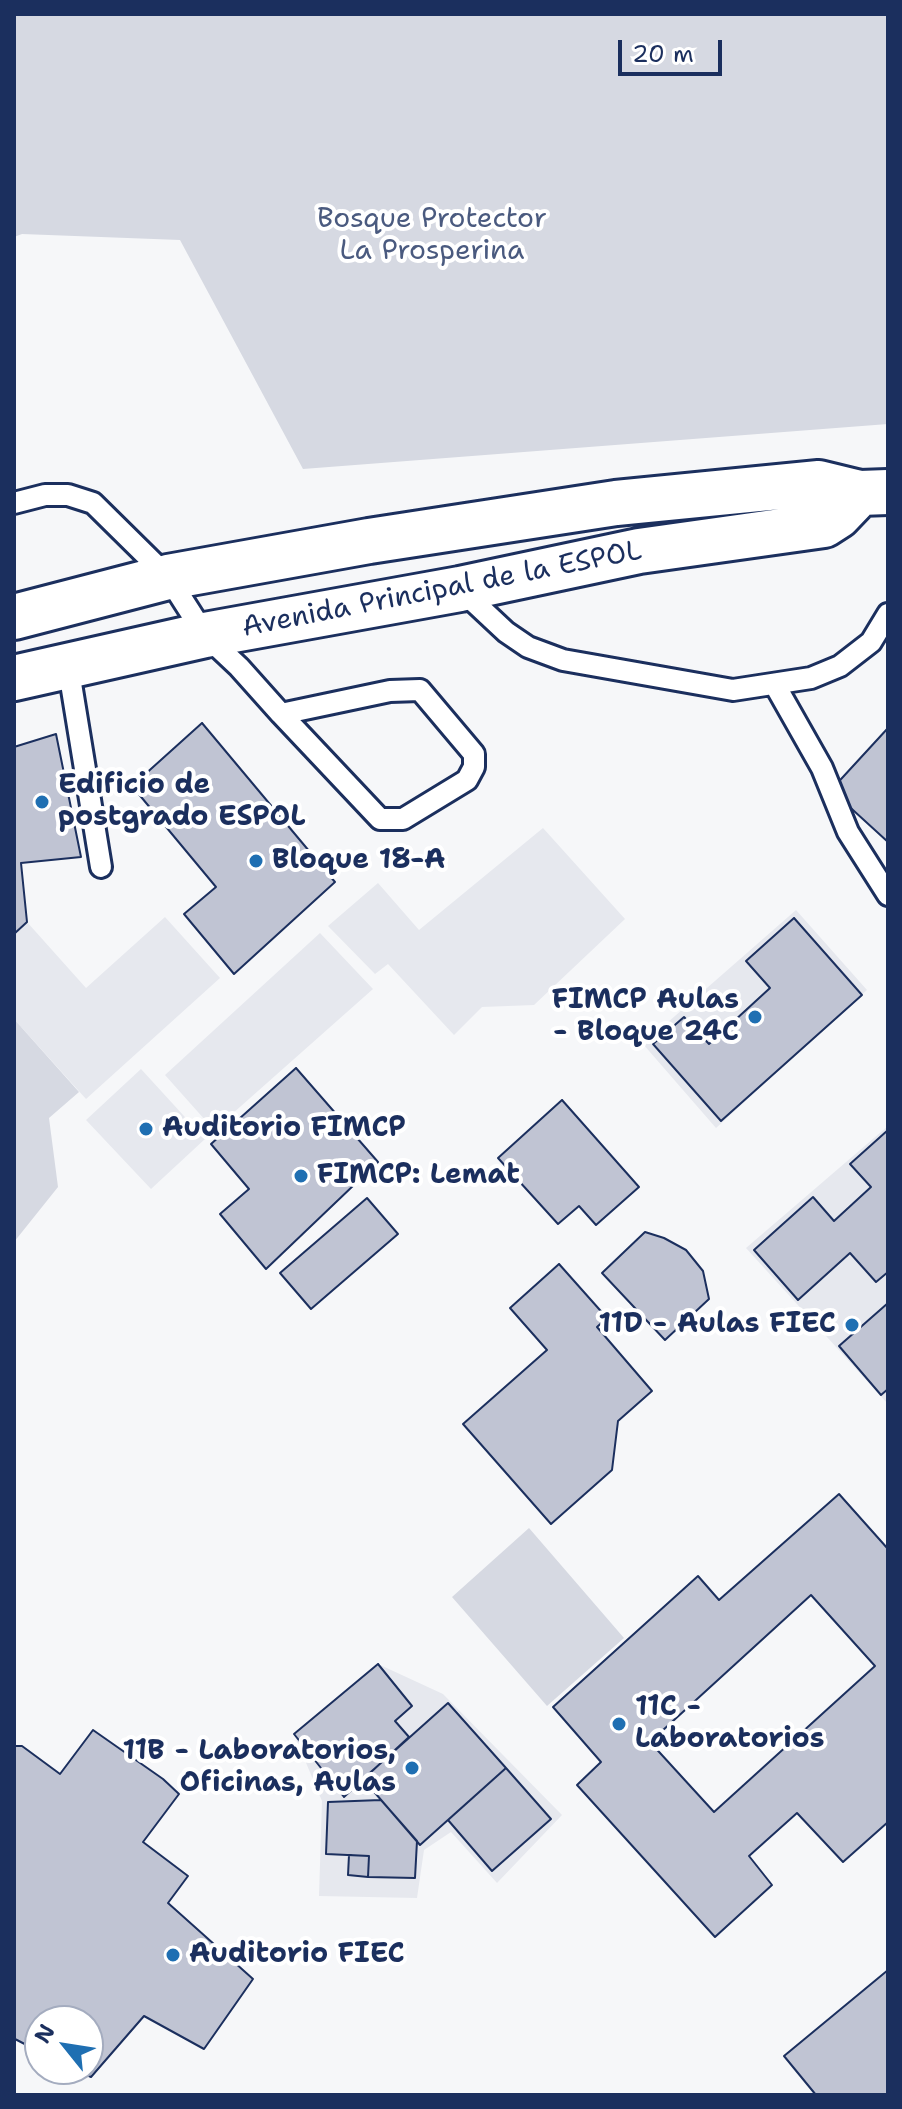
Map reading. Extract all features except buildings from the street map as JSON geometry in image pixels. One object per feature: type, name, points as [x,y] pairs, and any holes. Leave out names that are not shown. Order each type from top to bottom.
[{"type":"street","name":"Avenida Principal de la ESPOL","points":[[14,617],[168,577],[369,541],[616,503],[819,483],[874,492]]},
{"type":"street","name":"Avenida Principal de la ESPOL","points":[[14,678],[205,635],[460,589],[639,551],[824,525],[874,492]]},
{"type":"lane","points":[[14,503],[45,495],[68,495],[93,503],[168,577],[205,635],[380,819],[403,819],[467,780],[474,767],[474,754],[435,704],[420,690],[390,691],[281,714]]},
{"type":"lane","points":[[460,589],[506,632],[528,647],[563,660],[733,690],[811,678],[840,666],[871,642],[888,614]]},
{"type":"lane","points":[[68,665],[101,867]]},
{"type":"lane","points":[[775,685],[822,768],[848,832],[888,895]]},
{"type":"shaded area","points":[[543,828],[625,919],[534,1005],[482,1007],[454,1035],[388,964],[375,974],[328,926],[378,883],[419,930]]},
{"type":"shaded area","name":"FIMCP Aulas - Bloque 24C","points":[[796,910],[867,990],[716,1128],[643,1044]]},
{"type":"shaded area","points":[[165,917],[220,978],[86,1099],[14,1019],[14,934],[27,922],[86,988]]},
{"type":"shaded area","points":[[320,933],[373,989],[214,1130],[165,1075]]},
{"type":"shaded area","name":"Auditorio FIMCP","points":[[141,1069],[205,1139],[151,1189],[86,1120]]},
{"type":"shaded area","name":"11D - Aulas FIEC","points":[[888,1126],[888,1402],[887,1403],[746,1248]]},
{"type":"shaded area","name":"11B - Laboratorios, Oficinas, Aulas","points":[[378,1664],[443,1694],[562,1815],[497,1883],[451,1832],[424,1850],[417,1898],[319,1896],[322,1801],[294,1734]]},
{"type":"green space","name":"Bosque Protector La Prosperina","points":[[14,14],[888,14],[888,424],[303,469],[180,240],[22,234],[14,237]]},
{"type":"green space","points":[[14,1019],[79,1092],[49,1118],[58,1187],[14,1242]]},
{"type":"green space","points":[[529,1528],[624,1638],[547,1706],[452,1597]]},
{"type":"place","name":"Edificio de postgrado ESPOL","points":[[42,802]]},
{"type":"place","name":"Bloque 18-A","points":[[256,861]]},
{"type":"place","name":"FIMCP Aulas - Bloque 24C","points":[[755,1017]]},
{"type":"place","name":"Auditorio FIMCP","points":[[146,1129]]},
{"type":"place","name":"FIMCP: Lemat","points":[[301,1176]]},
{"type":"place","name":"11D - Aulas FIEC","points":[[852,1325]]},
{"type":"place","name":"11C - Laboratorios","points":[[619,1724]]},
{"type":"place","name":"11B - Laboratorios, Oficinas, Aulas","points":[[412,1768]]},
{"type":"place","name":"Auditorio FIEC","points":[[173,1955]]}]
